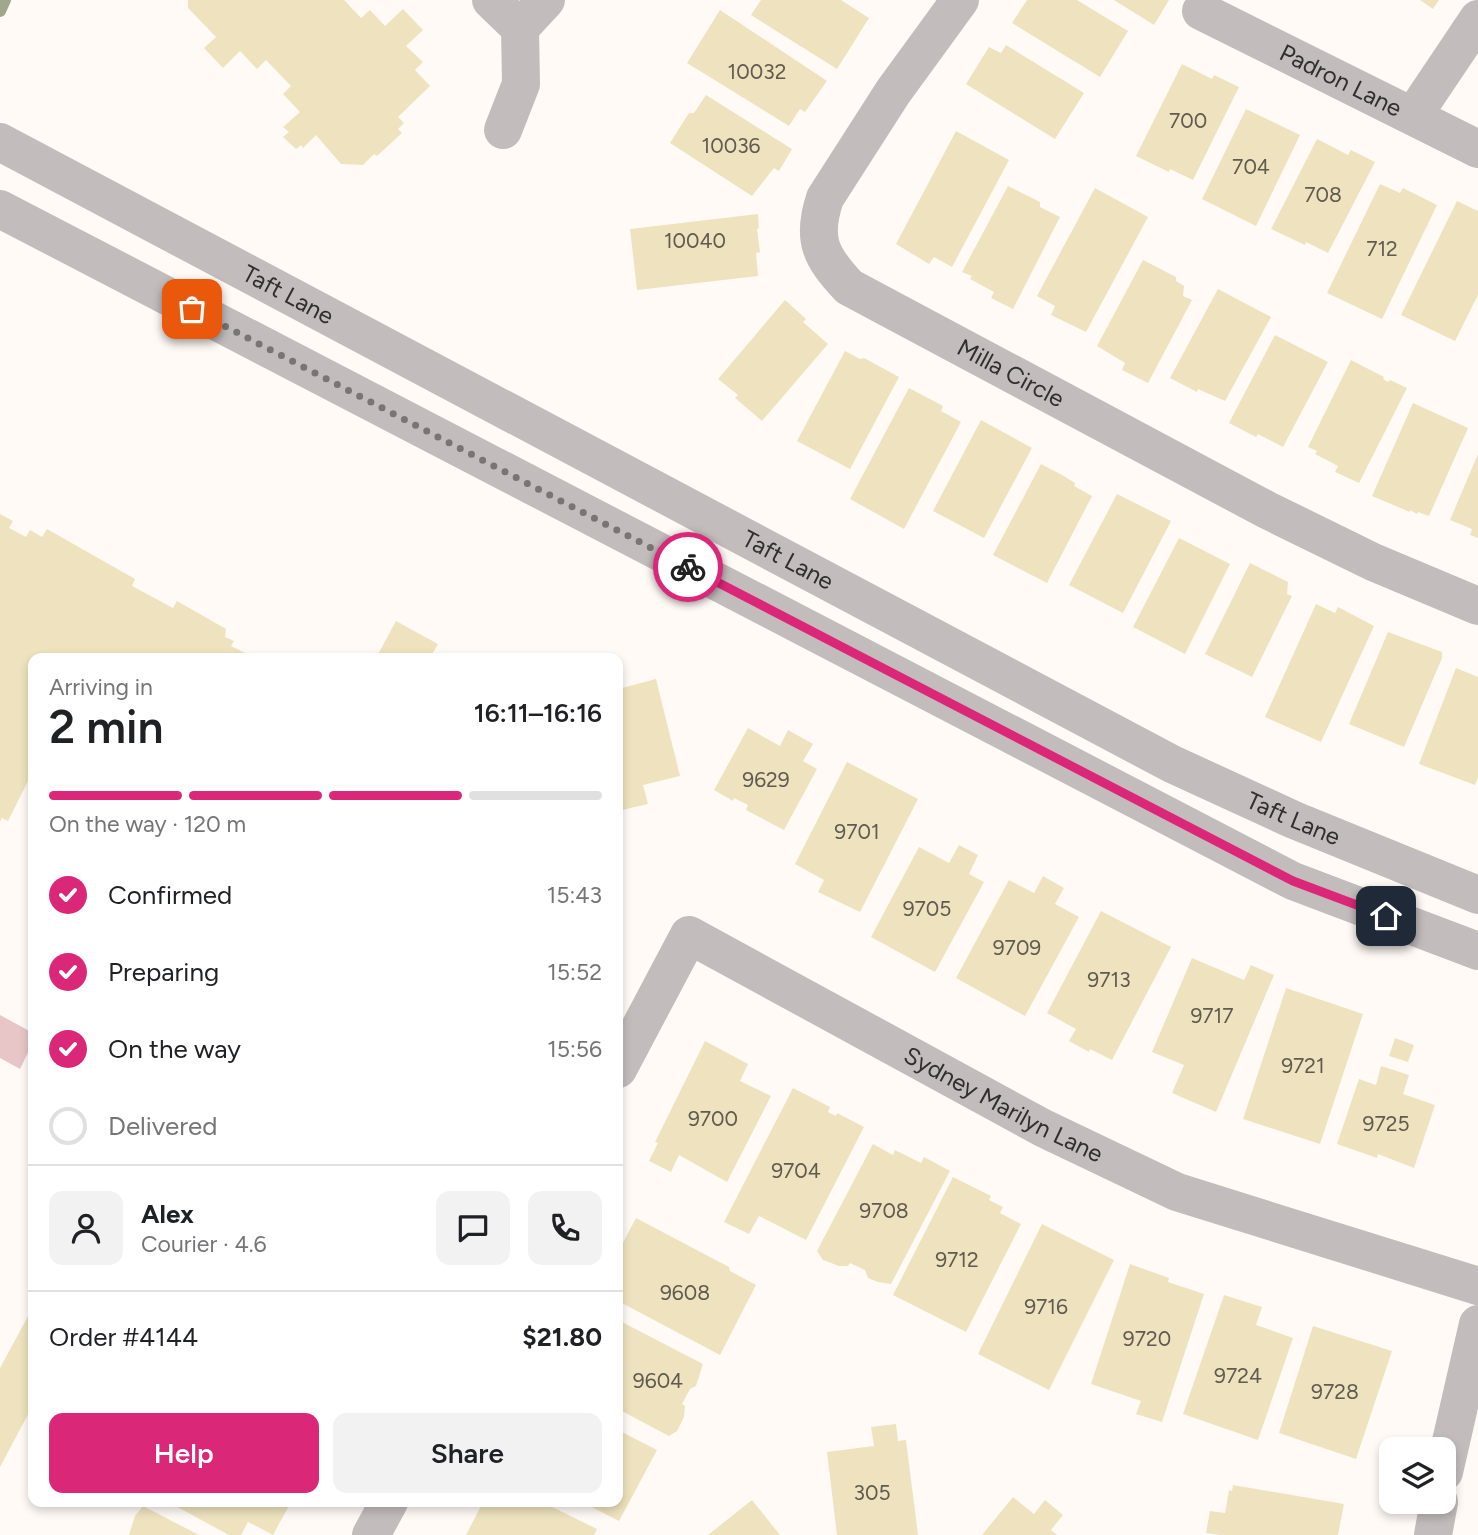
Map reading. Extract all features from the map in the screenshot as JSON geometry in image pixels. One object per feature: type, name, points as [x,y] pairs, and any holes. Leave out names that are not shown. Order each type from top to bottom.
[{"type":"street","points":[[491,0],[520,28]]},
{"type":"street","points":[[503,130],[521,84],[520,28],[546,0]]},
{"type":"street","name":"Milla Circle","points":[[960,0],[893,92],[825,198],[820,215],[819,235],[824,256],[831,267],[849,287],[1255,504],[1373,562],[1478,606]]},
{"type":"street","name":"Padron Lane","points":[[1201,11],[1478,149]]},
{"type":"street","points":[[1413,116],[1478,19]]},
{"type":"street","name":"Taft Lane","points":[[0,142],[1172,764],[1294,820],[1478,895]]},
{"type":"street","name":"Taft Lane","points":[[0,209],[1293,881],[1478,951]]},
{"type":"street","name":"Sydney Marilyn Lane","points":[[623,1060],[689,935],[1043,1128],[1177,1192],[1478,1286]]},
{"type":"street","points":[[1452,1437],[1478,1324]]},
{"type":"street","points":[[371,1535],[386,1507]]},
{"type":"street","points":[[1433,1535],[1437,1514]]},
{"type":"shaded area","points":[[0,1015],[28,1030],[28,1052],[20,1069],[0,1058]]},
{"type":"building","points":[[188,0],[344,0],[361,18],[370,10],[385,26],[403,9],[423,30],[406,46],[423,62],[415,70],[430,86],[398,117],[404,123],[398,129],[402,133],[363,165],[341,164],[316,135],[303,148],[301,145],[296,149],[283,137],[289,132],[283,127],[300,112],[283,94],[291,86],[266,60],[257,69],[240,51],[223,68],[204,48],[216,37],[188,8]]},
{"type":"building","points":[[761,0],[841,0],[869,18],[837,69],[751,15]]},
{"type":"building","points":[[1027,0],[1077,0],[1128,31],[1100,77],[1012,23]]},
{"type":"building","points":[[1114,0],[1169,0],[1154,25]]},
{"type":"building","points":[[1420,0],[1439,0],[1433,9]]},
{"type":"building","points":[[720,10],[827,81],[805,112],[800,109],[789,126],[687,63]]},
{"type":"building","points":[[1006,45],[1084,93],[1055,139],[966,84],[989,47],[1001,53]]},
{"type":"building","points":[[1182,64],[1212,79],[1214,75],[1239,87],[1193,180],[1136,156]]},
{"type":"building","points":[[706,95],[792,149],[779,171],[774,168],[752,196],[670,143],[689,113],[694,113]]},
{"type":"building","points":[[1246,109],[1300,135],[1256,226],[1202,199]]},
{"type":"building","points":[[956,131],[1009,160],[952,267],[934,257],[929,264],[896,244]]},
{"type":"building","points":[[1317,139],[1348,155],[1351,150],[1375,162],[1328,253],[1271,229]]},
{"type":"building","points":[[1380,184],[1400,193],[1403,188],[1437,205],[1382,319],[1327,293]]},
{"type":"building","points":[[1008,186],[1040,202],[1040,207],[1060,217],[1013,309],[991,298],[994,292],[962,272]]},
{"type":"building","points":[[1095,188],[1148,217],[1086,332],[1051,315],[1055,306],[1037,296]]},
{"type":"building","points":[[1457,201],[1478,211],[1478,295],[1455,341],[1401,315]]},
{"type":"building","points":[[758,214],[758,276],[637,290],[630,229]]},
{"type":"building","points":[[1143,260],[1176,277],[1176,281],[1184,286],[1183,296],[1192,300],[1148,383],[1122,370],[1125,363],[1097,346]]},
{"type":"building","points":[[1218,289],[1271,317],[1225,401],[1198,389],[1197,392],[1170,378]]},
{"type":"building","points":[[785,300],[806,319],[803,322],[828,344],[762,421],[735,398],[738,395],[718,379]]},
{"type":"building","points":[[1275,335],[1328,362],[1283,447],[1229,423]]},
{"type":"building","points":[[845,351],[899,377],[850,469],[797,441]]},
{"type":"building","points":[[1351,360],[1384,377],[1388,382],[1390,380],[1407,388],[1359,483],[1335,472],[1338,466],[1315,454],[1317,451],[1308,447]]},
{"type":"building","points":[[909,388],[943,406],[941,411],[961,422],[904,529],[850,499]]},
{"type":"building","points":[[1413,403],[1468,428],[1429,516],[1410,512],[1372,496]]},
{"type":"building","points":[[981,420],[1032,448],[984,538],[933,511]]},
{"type":"building","points":[[1478,454],[1478,538],[1470,535],[1472,529],[1450,520]]},
{"type":"building","points":[[1041,464],[1092,496],[1047,583],[993,555]]},
{"type":"building","points":[[1117,494],[1171,521],[1123,613],[1069,585]]},
{"type":"building","points":[[0,514],[13,521],[9,528],[26,537],[30,530],[42,537],[47,529],[135,579],[132,586],[173,608],[177,601],[226,629],[225,637],[234,641],[231,646],[245,653],[28,653],[28,781],[8,821],[2,818],[0,822]]},
{"type":"building","points":[[1179,538],[1230,564],[1185,654],[1133,627]]},
{"type":"building","points":[[1250,563],[1288,582],[1287,594],[1292,596],[1252,677],[1205,654]]},
{"type":"building","points":[[1316,604],[1335,613],[1338,607],[1374,626],[1321,742],[1265,717]]},
{"type":"building","points":[[396,621],[438,644],[433,653],[379,653]]},
{"type":"building","points":[[1388,632],[1442,652],[1442,658],[1404,747],[1349,724]]},
{"type":"building","points":[[1456,668],[1478,677],[1478,777],[1475,785],[1419,764]]},
{"type":"building","points":[[656,679],[680,776],[643,785],[648,804],[623,810],[623,688]]},
{"type":"building","points":[[748,728],[780,746],[788,730],[813,744],[803,761],[817,769],[784,830],[746,810],[748,805],[734,798],[733,801],[714,790]]},
{"type":"building","points":[[847,762],[918,799],[860,912],[818,892],[824,880],[795,864]]},
{"type":"building","points":[[959,845],[978,855],[969,874],[984,882],[935,972],[871,937],[919,847],[949,863]]},
{"type":"building","points":[[1043,876],[1064,888],[1055,904],[1079,917],[1025,1016],[956,978],[1009,880],[1034,893]]},
{"type":"building","points":[[1101,911],[1171,947],[1112,1060],[1069,1041],[1076,1029],[1047,1013]]},
{"type":"building","points":[[1192,958],[1244,980],[1251,965],[1274,975],[1216,1112],[1172,1093],[1184,1065],[1152,1052]]},
{"type":"building","points":[[1286,988],[1363,1014],[1320,1144],[1243,1119]]},
{"type":"building","points":[[1395,1038],[1414,1045],[1408,1062],[1389,1056]]},
{"type":"building","points":[[705,1041],[748,1064],[740,1081],[771,1096],[727,1182],[679,1155],[671,1172],[649,1161],[658,1143],[655,1142]]},
{"type":"building","points":[[1381,1066],[1409,1075],[1403,1094],[1435,1105],[1414,1168],[1378,1154],[1377,1158],[1337,1144],[1359,1079],[1376,1085]]},
{"type":"building","points":[[793,1088],[830,1107],[828,1112],[836,1116],[837,1113],[864,1127],[806,1240],[759,1216],[749,1234],[724,1222]]},
{"type":"building","points":[[873,1144],[893,1155],[895,1150],[921,1163],[924,1157],[950,1171],[891,1284],[868,1278],[865,1270],[850,1263],[848,1266],[839,1266],[823,1260],[817,1251]]},
{"type":"building","points":[[953,1177],[991,1196],[989,1200],[1003,1207],[1000,1213],[1021,1224],[966,1332],[893,1295]]},
{"type":"building","points":[[636,1218],[729,1267],[730,1271],[756,1285],[720,1355],[623,1304],[623,1243]]},
{"type":"building","points":[[1042,1224],[1114,1260],[1049,1390],[978,1354]]},
{"type":"building","points":[[1130,1264],[1169,1278],[1168,1282],[1204,1294],[1162,1422],[1136,1414],[1141,1401],[1091,1384]]},
{"type":"building","points":[[1224,1295],[1262,1307],[1256,1325],[1293,1338],[1258,1440],[1183,1414]]},
{"type":"building","points":[[28,1316],[28,1414],[0,1467],[0,1368]]},
{"type":"building","points":[[623,1323],[703,1364],[696,1386],[690,1389],[682,1404],[685,1406],[684,1417],[677,1431],[669,1436],[623,1412]]},
{"type":"building","points":[[1313,1326],[1392,1351],[1356,1459],[1279,1433]]},
{"type":"building","points":[[896,1424],[898,1441],[906,1440],[918,1535],[837,1535],[827,1452],[874,1446],[871,1427]]},
{"type":"building","points":[[623,1433],[657,1450],[619,1521],[592,1507],[623,1507]]},
{"type":"building","points":[[1233,1485],[1344,1504],[1338,1535],[1206,1533],[1210,1511],[1225,1513],[1229,1490],[1232,1491]]},
{"type":"building","points":[[1013,1497],[1034,1514],[1045,1500],[1063,1515],[1051,1530],[1057,1535],[982,1535]]},
{"type":"building","points":[[752,1500],[780,1535],[708,1535]]},
{"type":"building","points":[[145,1507],[199,1535],[129,1535],[135,1516]]},
{"type":"building","points":[[177,1507],[288,1507],[273,1535],[248,1522],[241,1535],[229,1535]]},
{"type":"building","points":[[480,1507],[552,1507],[597,1529],[594,1535],[466,1535]]},
{"type":"waterway","points":[[0,11],[5,0]]},
{"type":"way so far","points":[[192,309],[688,567]]},
{"type":"route","points":[[688,567],[1293,881],[1386,916]]}]
